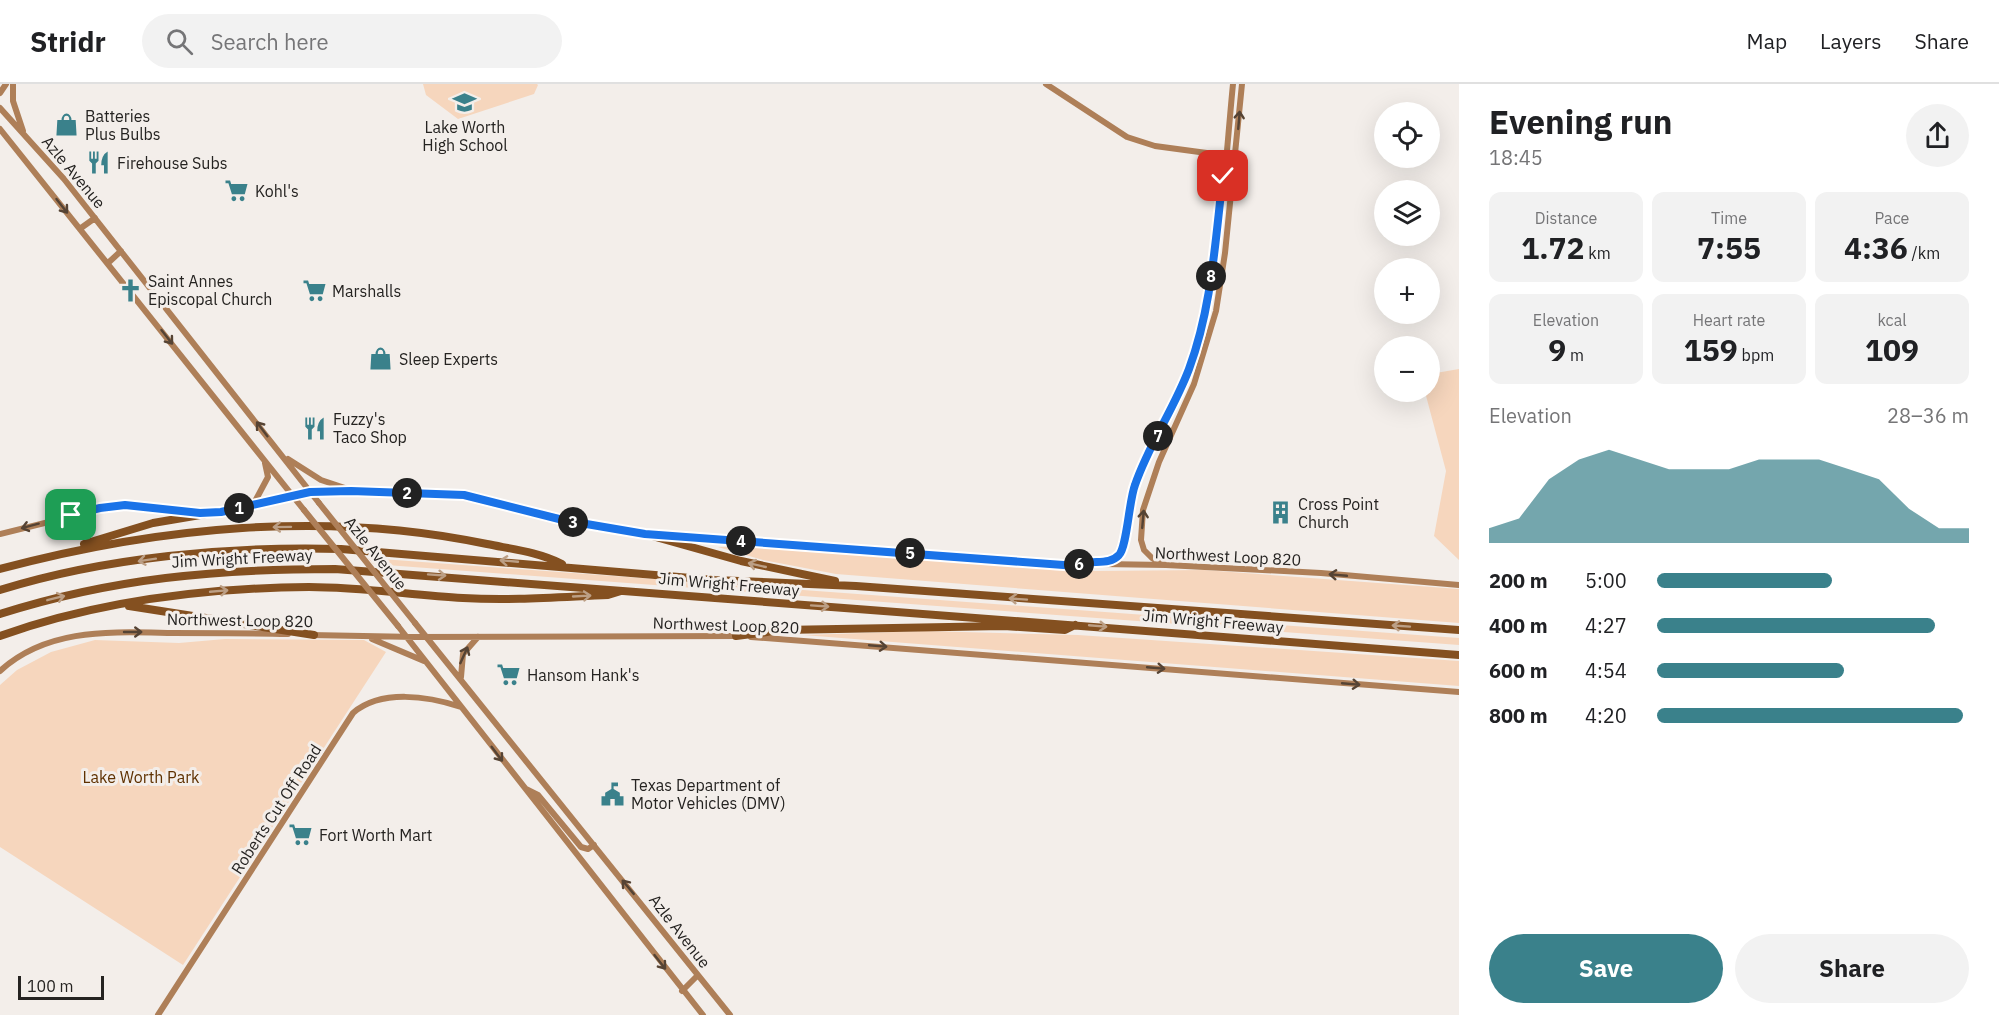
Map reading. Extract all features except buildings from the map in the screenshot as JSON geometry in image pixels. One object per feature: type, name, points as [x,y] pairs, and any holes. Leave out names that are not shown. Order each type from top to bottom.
[{"type":"highway","points":[[0,569],[55,555],[143,526],[212,513]]},
{"type":"highway","points":[[55,555],[201,531],[315,528],[415,533],[471,541],[543,556],[567,567]]},
{"type":"highway","points":[[645,534],[741,561],[856,586]]},
{"type":"highway","name":"Jim Wright Freeway","points":[[0,590],[134,562],[192,553],[236,550],[341,549],[715,580],[856,586],[1459,630]]},
{"type":"highway","name":"Jim Wright Freeway","points":[[0,614],[103,587],[166,576],[244,569],[335,569],[1459,655]]},
{"type":"highway","points":[[0,636],[16,630],[120,605],[245,589],[346,588],[464,598],[519,599],[608,595],[624,590]]},
{"type":"highway","points":[[120,605],[314,635]]},
{"type":"highway","points":[[736,636],[782,630],[1004,626],[1065,630],[1075,625]]},
{"type":"highway","points":[[0,640],[16,630]]},
{"type":"main road","points":[[0,93],[6,84]]},
{"type":"main road","points":[[13,84],[14,100],[23,132]]},
{"type":"main road","points":[[1046,84],[1127,137],[1155,146],[1235,157]]},
{"type":"main road","points":[[1077,566],[1083,562],[1105,562],[1120,555],[1125,542],[1129,503],[1147,456],[1189,368],[1206,309],[1233,84]]},
{"type":"main road","points":[[1166,565],[1152,558],[1144,550],[1141,540],[1143,510],[1159,462],[1194,384],[1216,311],[1223,271],[1242,84]]},
{"type":"main road","name":"Azle Avenue","points":[[0,108],[95,218],[310,492],[730,1015]]},
{"type":"main road","name":"Azle Avenue","points":[[0,129],[291,495],[428,663],[522,787],[703,1015]]},
{"type":"main road","name":"Azle Avenue","points":[[0,140],[16,149]]},
{"type":"main road","points":[[81,228],[95,218]]},
{"type":"main road","points":[[108,262],[121,251]]},
{"type":"main road","points":[[1206,309],[1216,311]]},
{"type":"main road","points":[[281,455],[321,480],[351,491]]},
{"type":"main road","points":[[1147,456],[1159,462]]},
{"type":"main road","points":[[253,505],[267,477],[264,460]]},
{"type":"main road","name":"Northwest Loop 820","points":[[0,534],[113,506],[212,513],[291,495],[351,491],[464,495],[563,520],[645,534],[1077,566],[1166,565],[1321,573],[1459,585]]},
{"type":"main road","name":"Northwest Loop 820","points":[[0,671],[36,648],[65,637],[86,633],[407,637],[736,636],[1459,692]]},
{"type":"main road","points":[[363,636],[393,646],[428,663]]},
{"type":"main road","points":[[461,678],[463,654],[479,637]]},
{"type":"main road","name":"Roberts Cut Off Road","points":[[158,1015],[353,713],[364,704],[394,697],[448,703],[462,708]]},
{"type":"main road","points":[[522,787],[538,795],[581,847],[588,849],[594,845]]},
{"type":"main road","points":[[682,990],[698,975]]},
{"type":"green space","name":"Lake Worth High School","points":[[423,84],[538,85],[534,94],[458,119],[426,95]]},
{"type":"green space","points":[[1459,369],[1459,560],[1434,536],[1446,471],[1428,402],[1440,402],[1440,372]]},
{"type":"green space","points":[[728,543],[1096,571],[1204,570],[1459,589],[1459,623],[836,574],[763,560],[718,547],[727,547]]},
{"type":"green space","points":[[368,558],[1459,638],[1459,645],[373,564]]},
{"type":"green space","points":[[925,631],[1078,635],[1459,661],[1459,686],[803,635]]},
{"type":"green space","name":"Lake Worth Park","points":[[225,639],[364,640],[386,652],[183,965],[0,847],[0,685],[17,670],[51,652],[95,640],[179,643]]},
{"type":"place","name":"Lake Worth High School","points":[[465,102]]},
{"type":"place","name":"Batteries Plus Bulbs","points":[[67,125]]},
{"type":"place","name":"Firehouse Subs","points":[[99,163]]},
{"type":"place","name":"Kohl's","points":[[237,191]]},
{"type":"place","name":"Saint Annes Episcopal Church","points":[[130,290]]},
{"type":"place","name":"Marshalls","points":[[314,291]]},
{"type":"place","name":"Sleep Experts","points":[[381,359]]},
{"type":"place","name":"Fuzzy's Taco Shop","points":[[315,428]]},
{"type":"place","name":"Cross Point Church","points":[[1280,513]]},
{"type":"place","name":"Hansom Hank's","points":[[509,675]]},
{"type":"place","name":"Texas Department of Motor Vehicles (DMV)","points":[[613,794]]},
{"type":"place","name":"Fort Worth Mart","points":[[301,835]]},
{"type":"route","points":[[71,515],[125,505],[212,513],[310,492],[464,495],[563,520],[645,534],[1077,566],[1083,562],[1105,562],[1120,555],[1124,548],[1129,503],[1135,484],[1189,368],[1211,283],[1223,176]]}]
